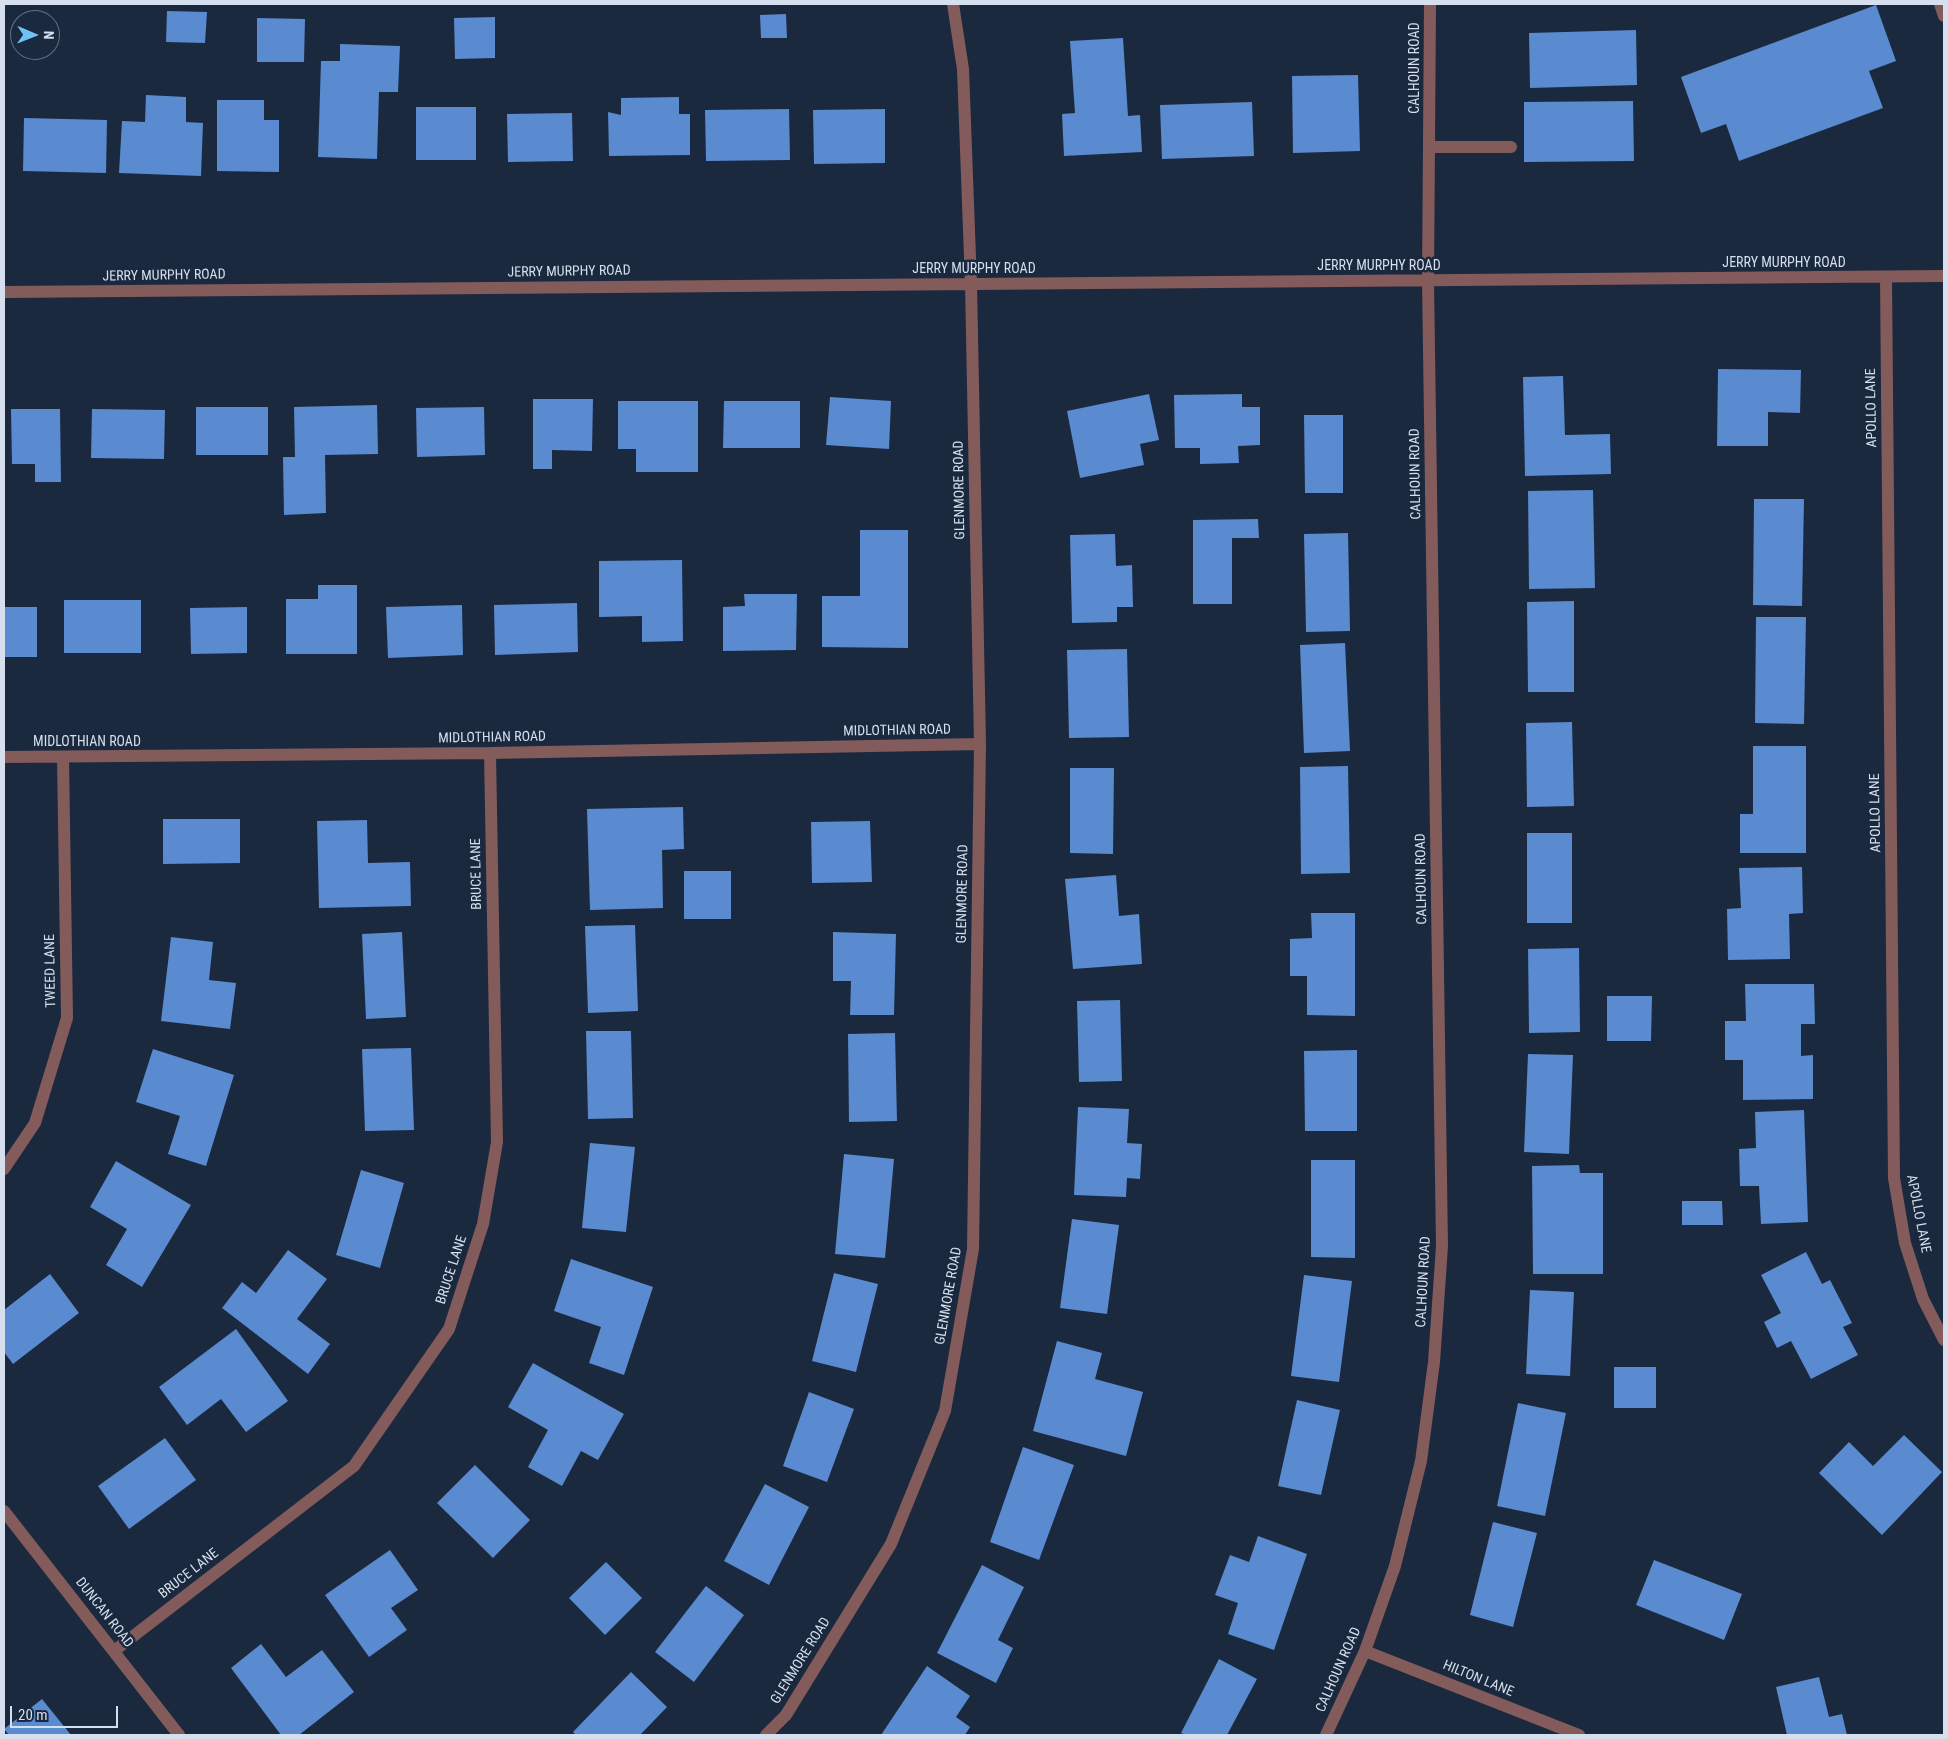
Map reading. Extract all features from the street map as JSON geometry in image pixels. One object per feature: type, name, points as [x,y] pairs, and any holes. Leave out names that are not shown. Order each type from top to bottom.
[{"type":"street","name":"GLENMORE ROAD","points":[[766,1735],[786,1715],[890,1544],[944,1411],[974,1249],[980,744],[971,284],[963,69],[953,4]]},
{"type":"street","name":"CALHOUN ROAD","points":[[1326,1735],[1365,1651],[1395,1566],[1421,1461],[1434,1362],[1442,1246],[1428,281],[1430,4]]},
{"type":"street","points":[[1940,4],[1944,16]]},
{"type":"street","points":[[1429,147],[1511,147]]},
{"type":"street","name":"JERRY MURPHY ROAD","points":[[4,292],[1944,276]]},
{"type":"street","name":"APOLLO LANE","points":[[1886,277],[1894,1178],[1905,1243],[1923,1299],[1944,1340]]},
{"type":"street","name":"MIDLOTHIAN ROAD","points":[[4,757],[490,753],[980,744]]},
{"type":"street","name":"BRUCE LANE","points":[[114,1651],[354,1466],[449,1329],[483,1224],[497,1142],[490,753]]},
{"type":"street","name":"TWEED LANE","points":[[4,1169],[35,1123],[67,1018],[63,758]]},
{"type":"street","name":"DUNCAN ROAD","points":[[4,1511],[179,1735]]},
{"type":"street","name":"HILTON LANE","points":[[1365,1651],[1579,1735]]},
{"type":"building","points":[[1876,5],[1896,61],[1869,71],[1883,108],[1739,161],[1726,124],[1701,133],[1681,77]]},
{"type":"building","points":[[167,11],[207,12],[205,43],[166,42]]},
{"type":"building","points":[[786,14],[787,38],[761,38],[760,15]]},
{"type":"building","points":[[495,17],[495,58],[455,59],[454,18]]},
{"type":"building","points":[[257,18],[305,19],[304,62],[257,62]]},
{"type":"building","points":[[1636,30],[1637,85],[1530,88],[1529,33]]},
{"type":"building","points":[[1123,38],[1128,116],[1140,115],[1142,152],[1064,156],[1062,114],[1075,113],[1070,41]]},
{"type":"building","points":[[340,44],[400,46],[398,92],[379,92],[377,159],[318,157],[321,61],[340,61]]},
{"type":"building","points":[[1358,75],[1360,151],[1293,153],[1292,76]]},
{"type":"building","points":[[146,95],[186,97],[186,122],[203,123],[201,176],[119,173],[122,121],[145,122]]},
{"type":"building","points":[[679,97],[679,114],[690,114],[690,155],[609,156],[608,112],[621,115],[621,98]]},
{"type":"building","points":[[217,100],[264,100],[264,120],[279,120],[279,172],[217,171]]},
{"type":"building","points":[[1633,101],[1634,161],[1524,162],[1524,102]]},
{"type":"building","points":[[1252,102],[1254,156],[1162,159],[1160,105]]},
{"type":"building","points":[[416,107],[476,107],[476,160],[416,160]]},
{"type":"building","points":[[789,109],[790,160],[706,161],[705,110]]},
{"type":"building","points":[[885,109],[885,163],[814,164],[813,110]]},
{"type":"building","points":[[572,113],[573,161],[508,162],[507,114]]},
{"type":"building","points":[[24,118],[107,120],[106,173],[23,171]]},
{"type":"building","points":[[1718,369],[1801,370],[1800,413],[1768,412],[1768,446],[1717,446]]},
{"type":"building","points":[[1563,376],[1565,435],[1610,434],[1611,474],[1525,476],[1523,377]]},
{"type":"building","points":[[1149,394],[1159,440],[1140,444],[1144,465],[1080,478],[1067,411]]},
{"type":"building","points":[[1242,394],[1242,407],[1260,407],[1260,445],[1238,446],[1239,463],[1200,464],[1200,448],[1175,448],[1174,395]]},
{"type":"building","points":[[830,397],[891,401],[889,449],[826,445]]},
{"type":"building","points":[[533,399],[593,399],[592,451],[552,450],[552,469],[533,469]]},
{"type":"building","points":[[618,401],[698,401],[698,472],[636,472],[636,449],[618,449]]},
{"type":"building","points":[[724,401],[800,401],[800,448],[723,448]]},
{"type":"building","points":[[377,405],[378,454],[325,455],[326,513],[284,515],[283,457],[295,457],[294,407]]},
{"type":"building","points":[[196,407],[268,407],[268,455],[196,455]]},
{"type":"building","points":[[484,407],[485,455],[417,457],[416,408]]},
{"type":"building","points":[[11,409],[60,409],[61,482],[35,482],[35,464],[12,464]]},
{"type":"building","points":[[92,409],[165,410],[164,459],[91,458]]},
{"type":"building","points":[[1304,415],[1343,415],[1343,493],[1305,493]]},
{"type":"building","points":[[1593,490],[1595,588],[1529,589],[1528,491]]},
{"type":"building","points":[[1754,499],[1804,499],[1802,606],[1753,605]]},
{"type":"building","points":[[1258,519],[1259,538],[1232,538],[1232,604],[1193,604],[1193,520]]},
{"type":"building","points":[[860,530],[908,530],[908,648],[822,647],[822,596],[860,596]]},
{"type":"building","points":[[1348,533],[1350,631],[1306,632],[1304,534]]},
{"type":"building","points":[[1115,534],[1116,566],[1132,565],[1133,607],[1117,607],[1117,622],[1072,623],[1070,535]]},
{"type":"building","points":[[682,560],[683,641],[642,642],[642,616],[599,617],[599,561]]},
{"type":"building","points":[[318,585],[357,585],[357,654],[286,654],[286,599],[318,599]]},
{"type":"building","points":[[744,594],[797,594],[796,650],[723,651],[723,607],[745,606]]},
{"type":"building","points":[[64,600],[141,600],[141,653],[64,653]]},
{"type":"building","points":[[1574,601],[1574,692],[1528,692],[1527,602]]},
{"type":"building","points":[[577,603],[578,652],[495,655],[494,605]]},
{"type":"building","points":[[462,605],[463,655],[388,658],[386,607]]},
{"type":"building","points":[[4,607],[37,607],[37,657],[4,657]]},
{"type":"building","points":[[247,607],[247,653],[191,654],[190,608]]},
{"type":"building","points":[[1756,617],[1806,617],[1804,724],[1755,723]]},
{"type":"building","points":[[1345,643],[1350,751],[1304,753],[1300,645]]},
{"type":"building","points":[[1127,649],[1129,737],[1069,738],[1067,650]]},
{"type":"building","points":[[1572,722],[1574,806],[1527,807],[1526,723]]},
{"type":"building","points":[[1753,746],[1806,746],[1806,853],[1740,853],[1740,814],[1753,814]]},
{"type":"building","points":[[1348,766],[1350,873],[1301,874],[1300,767]]},
{"type":"building","points":[[1070,768],[1114,768],[1113,854],[1070,853]]},
{"type":"building","points":[[683,807],[684,849],[662,850],[663,908],[590,910],[587,809]]},
{"type":"building","points":[[163,819],[240,819],[240,863],[163,864]]},
{"type":"building","points":[[367,820],[368,863],[410,862],[411,906],[319,908],[317,821]]},
{"type":"building","points":[[870,821],[872,882],[812,883],[811,822]]},
{"type":"building","points":[[1527,833],[1572,833],[1572,923],[1527,923]]},
{"type":"building","points":[[1802,867],[1803,913],[1789,914],[1790,959],[1728,960],[1727,909],[1741,908],[1739,868]]},
{"type":"building","points":[[684,871],[731,871],[731,919],[684,919]]},
{"type":"building","points":[[1116,875],[1119,916],[1139,914],[1142,964],[1073,969],[1065,879]]},
{"type":"building","points":[[1311,913],[1355,913],[1355,1016],[1307,1015],[1307,976],[1290,976],[1290,939],[1312,938]]},
{"type":"building","points":[[635,925],[638,1011],[588,1013],[585,926]]},
{"type":"building","points":[[402,932],[406,1017],[366,1019],[362,934]]},
{"type":"building","points":[[833,932],[896,934],[894,1015],[850,1015],[851,981],[833,981]]},
{"type":"building","points":[[171,937],[213,942],[209,980],[236,983],[230,1029],[161,1021]]},
{"type":"building","points":[[1579,948],[1580,1032],[1529,1033],[1528,949]]},
{"type":"building","points":[[1745,984],[1814,984],[1815,1024],[1801,1024],[1801,1056],[1813,1055],[1813,1099],[1743,1100],[1743,1060],[1725,1060],[1725,1021],[1746,1021]]},
{"type":"building","points":[[1607,996],[1652,996],[1651,1041],[1607,1041]]},
{"type":"building","points":[[1120,1000],[1122,1081],[1079,1082],[1077,1001]]},
{"type":"building","points":[[586,1031],[631,1031],[633,1118],[588,1119]]},
{"type":"building","points":[[895,1033],[897,1121],[849,1122],[848,1034]]},
{"type":"building","points":[[411,1048],[414,1130],[365,1131],[362,1049]]},
{"type":"building","points":[[153,1049],[234,1075],[206,1166],[168,1154],[180,1116],[136,1102]]},
{"type":"building","points":[[1357,1050],[1357,1131],[1305,1131],[1304,1051]]},
{"type":"building","points":[[1528,1054],[1573,1055],[1569,1154],[1524,1152]]},
{"type":"building","points":[[1078,1107],[1129,1109],[1127,1143],[1142,1144],[1140,1179],[1127,1178],[1126,1197],[1074,1195]]},
{"type":"building","points":[[1804,1110],[1808,1222],[1761,1224],[1759,1186],[1740,1186],[1739,1149],[1756,1148],[1755,1112]]},
{"type":"building","points":[[590,1143],[635,1147],[626,1232],[582,1228]]},
{"type":"building","points":[[844,1154],[894,1159],[885,1258],[835,1254]]},
{"type":"building","points":[[1311,1160],[1355,1160],[1355,1258],[1311,1257]]},
{"type":"building","points":[[116,1161],[191,1205],[142,1287],[106,1265],[127,1229],[90,1207]]},
{"type":"building","points":[[1579,1165],[1580,1173],[1603,1173],[1603,1274],[1533,1274],[1532,1166]]},
{"type":"building","points":[[361,1170],[404,1183],[380,1268],[336,1255]]},
{"type":"building","points":[[1682,1201],[1722,1201],[1723,1225],[1682,1225]]},
{"type":"building","points":[[1072,1219],[1119,1225],[1107,1314],[1060,1308]]},
{"type":"building","points":[[288,1250],[327,1279],[297,1319],[330,1344],[308,1374],[222,1308],[242,1282],[256,1293]]},
{"type":"building","points":[[1806,1252],[1822,1284],[1830,1280],[1852,1323],[1843,1327],[1858,1355],[1811,1379],[1791,1341],[1777,1348],[1764,1322],[1781,1313],[1761,1275]]},
{"type":"building","points":[[571,1259],[653,1287],[624,1375],[589,1363],[601,1327],[554,1311]]},
{"type":"building","points":[[834,1273],[878,1284],[856,1372],[812,1361]]},
{"type":"building","points":[[50,1274],[79,1313],[13,1364],[4,1352],[4,1310]]},
{"type":"building","points":[[1304,1275],[1352,1281],[1339,1382],[1291,1376]]},
{"type":"building","points":[[1530,1290],[1574,1292],[1570,1376],[1526,1374]]},
{"type":"building","points":[[236,1329],[288,1401],[246,1432],[221,1399],[187,1425],[159,1387]]},
{"type":"building","points":[[1057,1341],[1102,1353],[1095,1379],[1143,1392],[1126,1456],[1033,1431]]},
{"type":"building","points":[[533,1363],[624,1414],[598,1460],[581,1451],[562,1486],[528,1467],[548,1430],[508,1407]]},
{"type":"building","points":[[1614,1367],[1656,1367],[1656,1408],[1614,1408]]},
{"type":"building","points":[[809,1392],[854,1409],[827,1482],[783,1466]]},
{"type":"building","points":[[1297,1400],[1340,1410],[1321,1495],[1278,1486]]},
{"type":"building","points":[[1518,1403],[1566,1413],[1545,1516],[1497,1506]]},
{"type":"building","points":[[1904,1435],[1942,1472],[1882,1535],[1819,1473],[1849,1442],[1873,1466]]},
{"type":"building","points":[[165,1438],[196,1480],[129,1529],[98,1486]]},
{"type":"building","points":[[1023,1447],[1074,1465],[1039,1560],[990,1542]]},
{"type":"building","points":[[475,1465],[530,1520],[493,1558],[437,1503]]},
{"type":"building","points":[[765,1484],[809,1507],[769,1585],[724,1561]]},
{"type":"building","points":[[1493,1522],[1537,1533],[1513,1627],[1470,1615]]},
{"type":"building","points":[[1258,1536],[1307,1554],[1274,1650],[1228,1634],[1238,1603],[1215,1595],[1230,1555],[1249,1562]]},
{"type":"building","points":[[390,1550],[418,1590],[391,1608],[407,1630],[369,1657],[325,1595]]},
{"type":"building","points":[[1654,1560],[1742,1594],[1724,1640],[1636,1605]]},
{"type":"building","points":[[606,1562],[642,1598],[605,1635],[569,1598]]},
{"type":"building","points":[[982,1565],[1024,1587],[998,1640],[1013,1648],[996,1683],[937,1653]]},
{"type":"building","points":[[706,1586],[744,1615],[694,1682],[655,1652]]},
{"type":"building","points":[[261,1644],[286,1677],[322,1650],[354,1692],[299,1735],[281,1735],[231,1668]]},
{"type":"building","points":[[1219,1659],[1257,1679],[1227,1735],[1186,1735],[1181,1733]]},
{"type":"building","points":[[927,1666],[970,1696],[956,1717],[970,1727],[965,1735],[881,1735]]},
{"type":"building","points":[[631,1672],[667,1707],[640,1735],[576,1735],[573,1732]]},
{"type":"building","points":[[1819,1677],[1829,1717],[1842,1714],[1847,1735],[1787,1735],[1776,1687]]},
{"type":"building","points":[[42,1699],[71,1735],[9,1735],[4,1729]]}]
